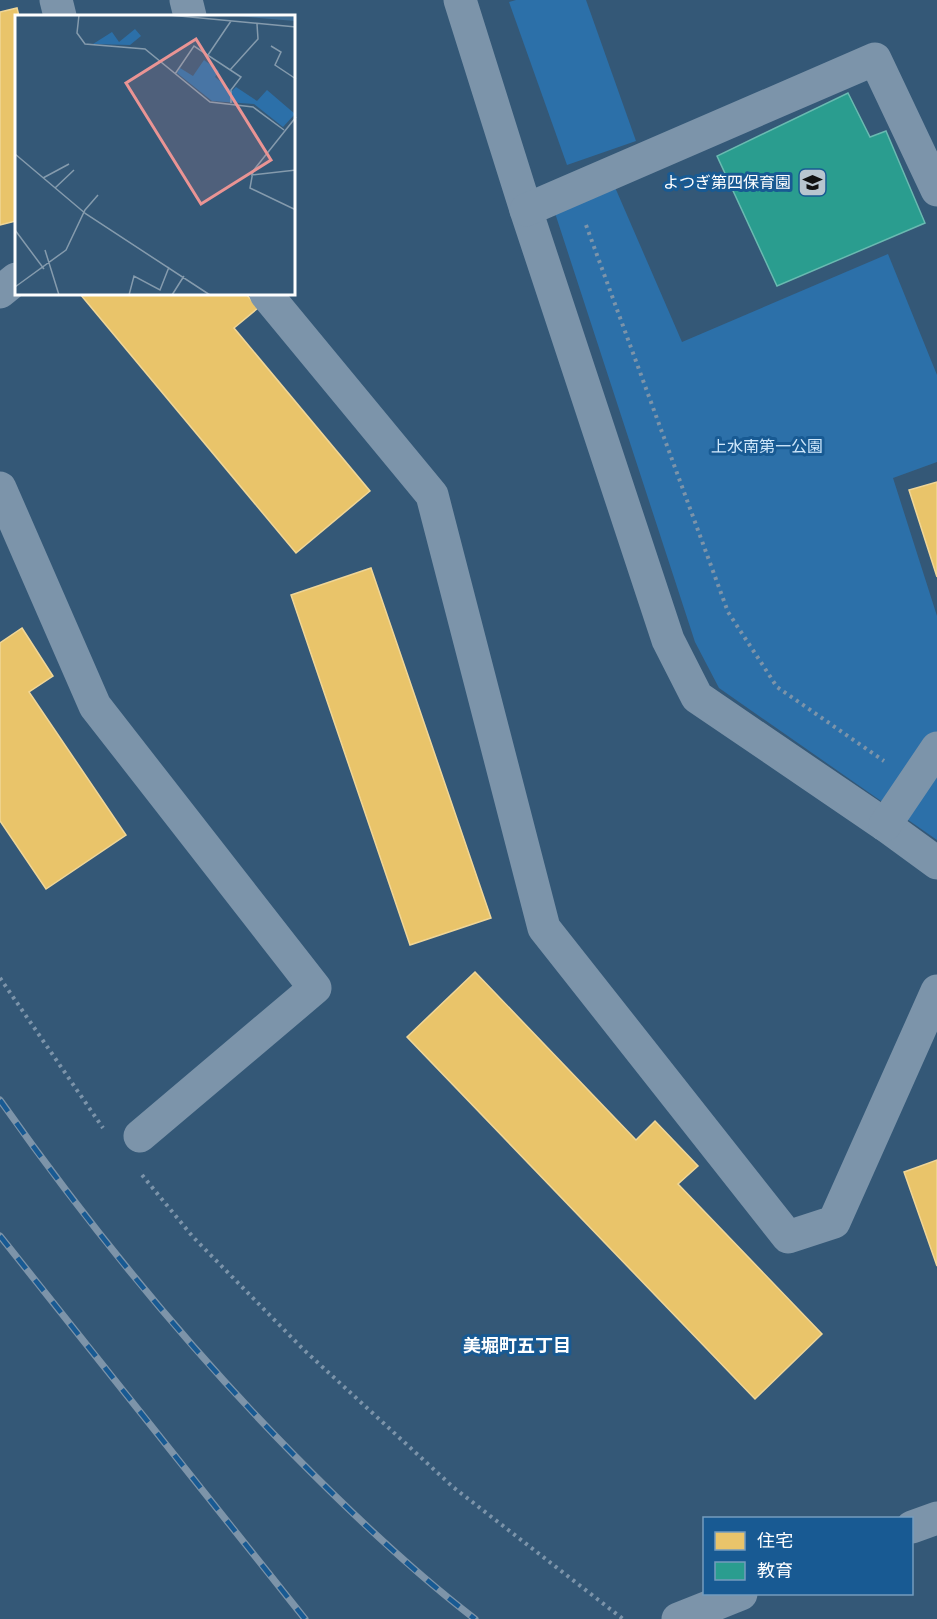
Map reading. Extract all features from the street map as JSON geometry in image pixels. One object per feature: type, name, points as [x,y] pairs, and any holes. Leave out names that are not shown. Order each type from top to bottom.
[{"type":"street","points":[[56,0],[60,15]]},
{"type":"street","points":[[186,0],[190,15]]},
{"type":"street","points":[[460,0],[526,210],[668,640],[697,697],[937,863]]},
{"type":"street","points":[[526,210],[875,59],[937,190]]},
{"type":"street","points":[[0,292],[15,280]]},
{"type":"street","points":[[268,296],[432,495],[544,928],[788,1237],[834,1222],[937,991]]},
{"type":"street","points":[[0,488],[95,706],[315,988],[140,1136]]},
{"type":"street","points":[[885,825],[937,748]]},
{"type":"street","points":[[913,1527],[937,1518]]},
{"type":"street","points":[[678,1619],[736,1595]]},
{"type":"path","points":[[586,224],[728,612],[777,687],[914,783]]},
{"type":"path","points":[[0,978],[104,1129]]},
{"type":"path","points":[[141,1174],[193,1237],[304,1350],[444,1479],[623,1619]]},
{"type":"green space","points":[[516,0],[586,0],[636,141],[567,165],[509,2]]},
{"type":"green space","name":"上水南第一公園","points":[[614,185],[682,342],[888,254],[937,375],[937,462],[893,478],[937,616],[937,840],[719,688],[695,642],[555,213]]},
{"type":"building: 住宅","points":[[17,8],[19,15],[15,15],[15,221],[0,225],[0,12]]},
{"type":"building: 住宅","points":[[82,296],[248,296],[258,308],[234,328],[370,491],[296,553]]},
{"type":"building: 住宅","points":[[937,482],[937,577],[909,490]]},
{"type":"building: 住宅","points":[[371,568],[491,918],[410,945],[291,595]]},
{"type":"building: 住宅","points":[[22,628],[53,676],[29,692],[126,835],[46,889],[0,821],[0,643]]},
{"type":"building: 住宅","points":[[475,972],[636,1140],[655,1121],[698,1166],[678,1184],[822,1334],[755,1399],[407,1037]]},
{"type":"building: 住宅","points":[[937,1160],[937,1266],[904,1172]]},
{"type":"building: 教育","points":[[848,93],[870,137],[886,131],[925,223],[777,286],[717,156]]},
{"type":"railway","points":[[0,1100],[103,1238],[214,1370],[358,1519],[475,1619]]},
{"type":"railway","points":[[0,1236],[305,1619]]},
{"type":"place","name":"よつぎ第四保育園","points":[[812,182]]},
{"type":"district","name":"美堀町五丁目","points":[[517,1346]]}]
